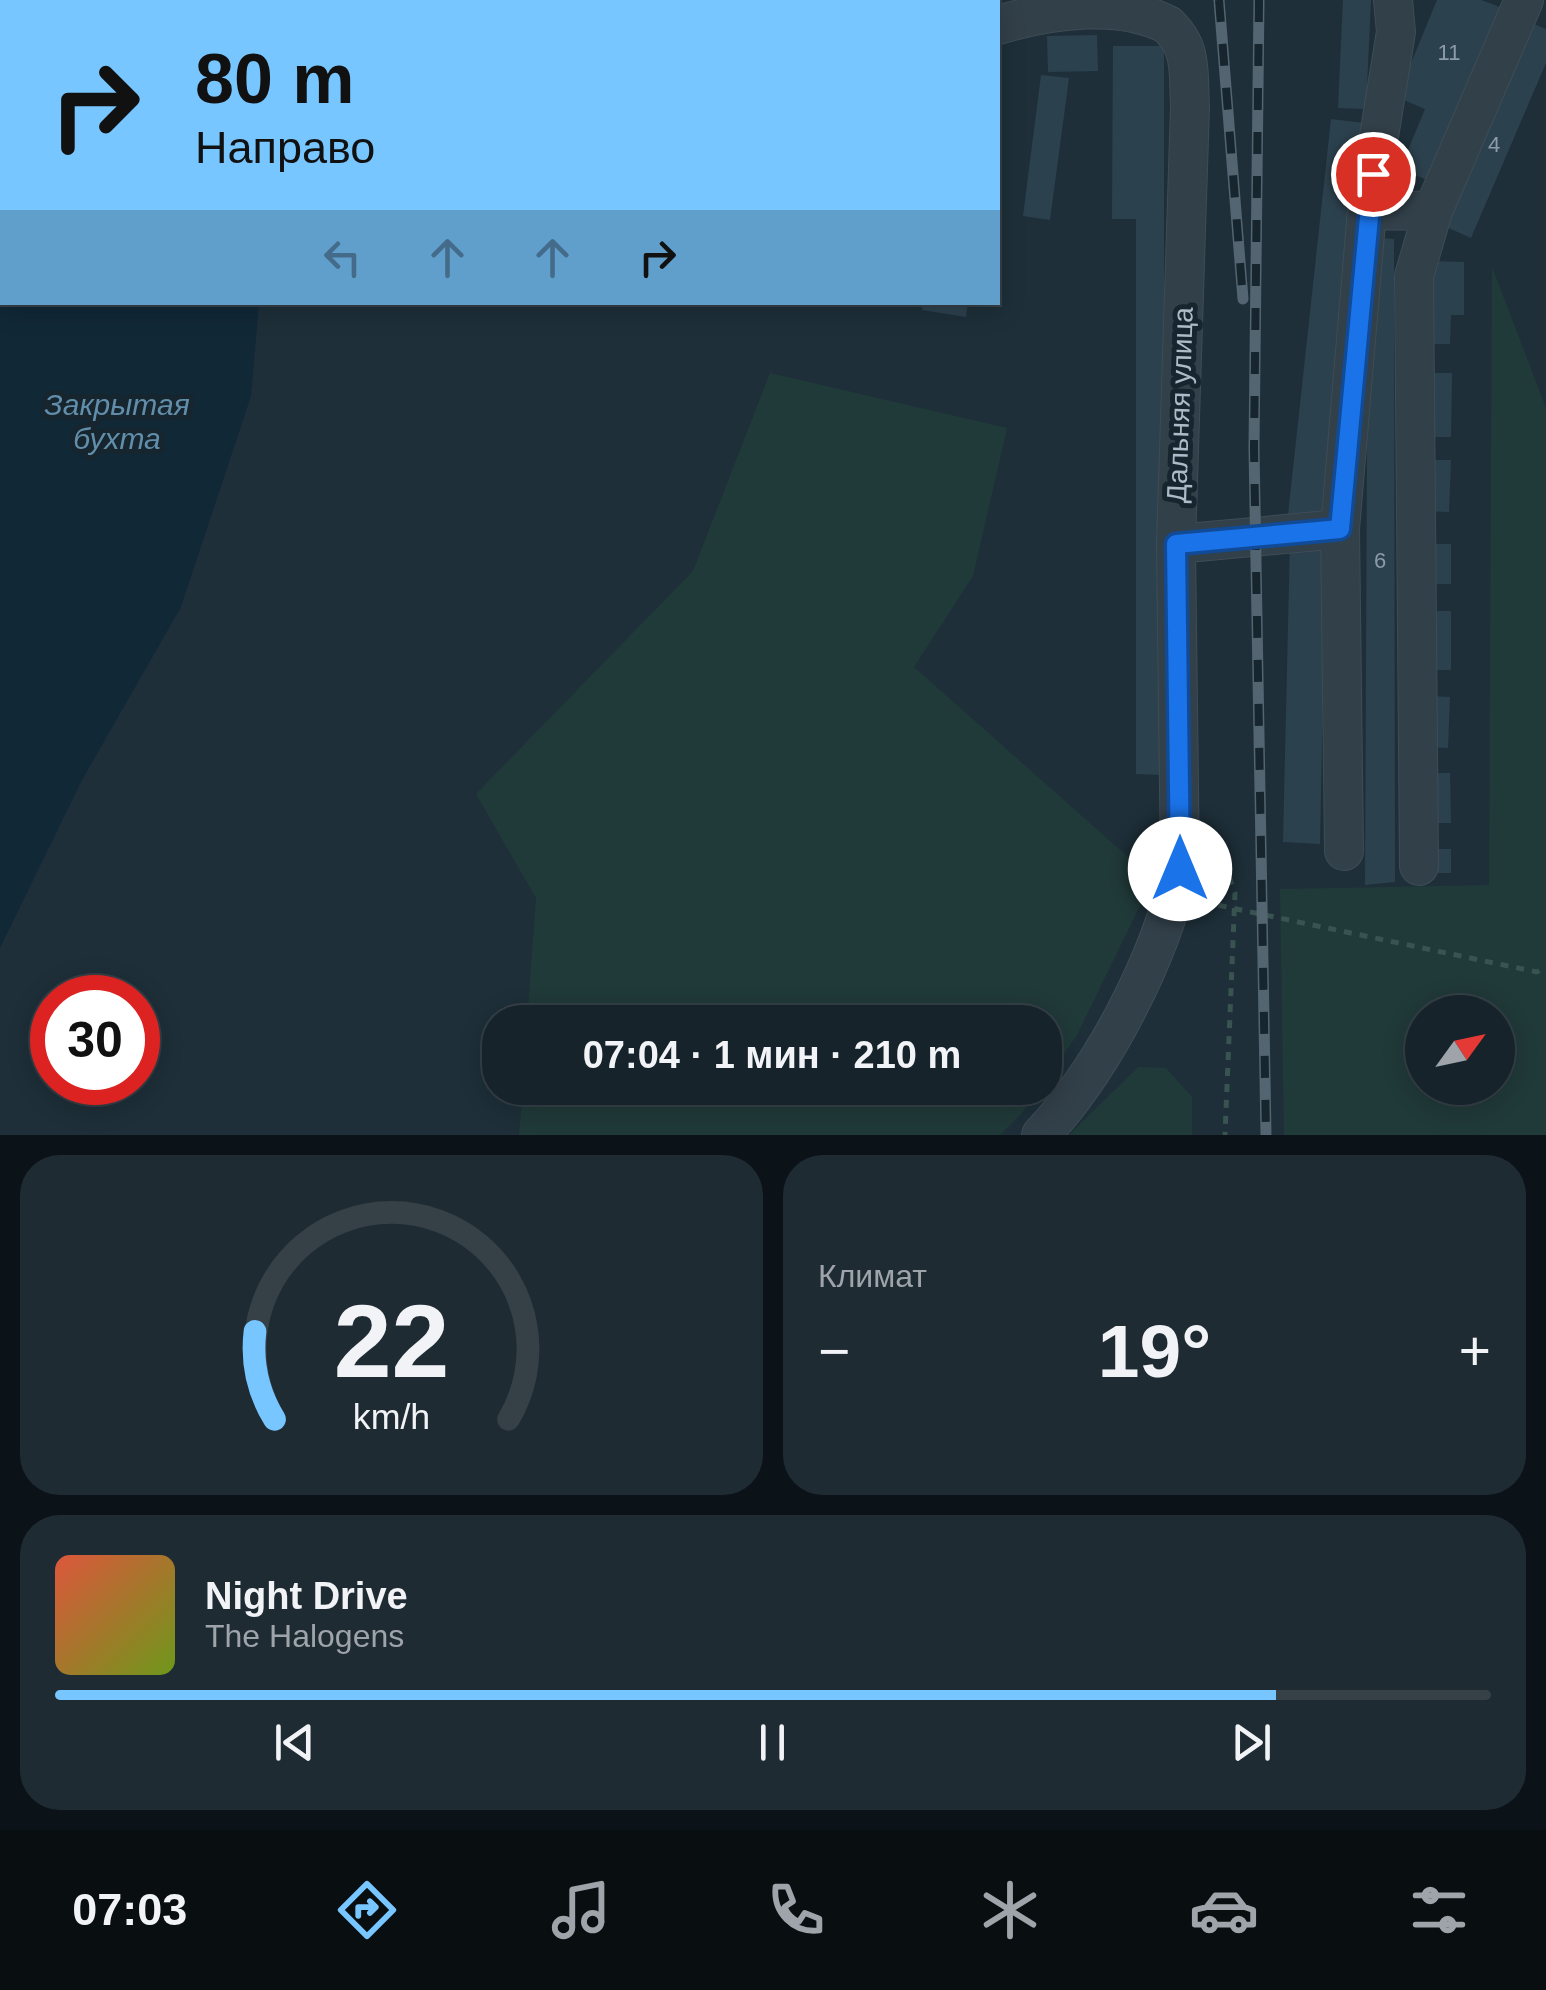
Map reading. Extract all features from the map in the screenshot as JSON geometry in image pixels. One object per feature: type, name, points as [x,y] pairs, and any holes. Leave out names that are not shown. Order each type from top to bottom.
[{"type":"street","points":[[1344,851],[1340,529],[1367,210],[1396,32],[1394,0]]},
{"type":"street","points":[[1420,866],[1414,276],[1433,211],[1524,0]]},
{"type":"street","name":"Дальняя улица","points":[[1000,24],[1082,1],[1123,1],[1153,10],[1178,35],[1187,57],[1190,106],[1176,544],[1180,869],[1149,963],[1092,1070],[1041,1135]]},
{"type":"street","points":[[1367,210],[1433,211]]},
{"type":"street","points":[[1176,544],[1340,529]]},
{"type":"path","points":[[1210,824],[1232,876],[1234,908],[1224,1135]]},
{"type":"path","points":[[1174,896],[1536,972],[1546,966]]},
{"type":"green space","points":[[1492,267],[1546,408],[1546,1135],[1284,1135],[1280,889],[1489,885]]},
{"type":"green space","points":[[770,373],[1007,428],[973,576],[914,667],[1153,879],[1077,1035],[1062,1057],[1062,1005],[528,1005],[536,898],[476,794],[693,571]]},
{"type":"green space","points":[[1138,1067],[1166,1068],[1192,1097],[1192,1135],[1069,1135]]},
{"type":"green space","points":[[522,1105],[1028,1105],[1000,1135],[519,1135]]},
{"type":"water","name":"Закрытая бухта","points":[[0,305],[259,305],[251,396],[181,607],[82,780],[0,948]]},
{"type":"building","points":[[1343,0],[1371,0],[1366,109],[1338,108]]},
{"type":"building","points":[[1437,0],[1481,0],[1500,7],[1432,182],[1400,169],[1425,109],[1397,97]]},
{"type":"building","points":[[1529,22],[1546,29],[1546,63],[1471,238],[1442,225]]},
{"type":"building","points":[[1097,35],[1098,71],[1048,72],[1047,36]]},
{"type":"building","points":[[1113,46],[1164,46],[1164,775],[1136,774],[1136,219],[1112,219]]},
{"type":"building","points":[[1041,75],[1069,78],[1050,220],[1023,216]]},
{"type":"building","points":[[1331,119],[1364,123],[1321,518],[1288,515]]},
{"type":"building","points":[[1368,237],[1394,239],[1395,882],[1365,885]]},
{"type":"building","points":[[1427,261],[1464,262],[1464,315],[1451,315],[1450,344],[1426,344]]},
{"type":"building","points":[[923,305],[968,305],[966,317],[922,310]]},
{"type":"building","points":[[1428,373],[1452,373],[1451,437],[1427,437]]},
{"type":"building","points":[[1427,460],[1451,460],[1449,512],[1425,511]]},
{"type":"building","points":[[1290,541],[1326,542],[1320,844],[1283,842]]},
{"type":"building","points":[[1427,544],[1451,544],[1451,584],[1427,584]]},
{"type":"building","points":[[1426,611],[1451,611],[1451,670],[1426,670]]},
{"type":"building","points":[[1426,696],[1450,697],[1448,748],[1424,747]]},
{"type":"building","points":[[1426,773],[1450,773],[1451,823],[1426,823]]},
{"type":"building","points":[[1425,849],[1451,849],[1451,873],[1425,873]]},
{"type":"railway","points":[[1219,0],[1243,299]]},
{"type":"railway","points":[[1259,0],[1254,448],[1266,1135]]},
{"type":"route","points":[[1180,869],[1176,544],[1255,540],[1340,529],[1373,174]]}]
